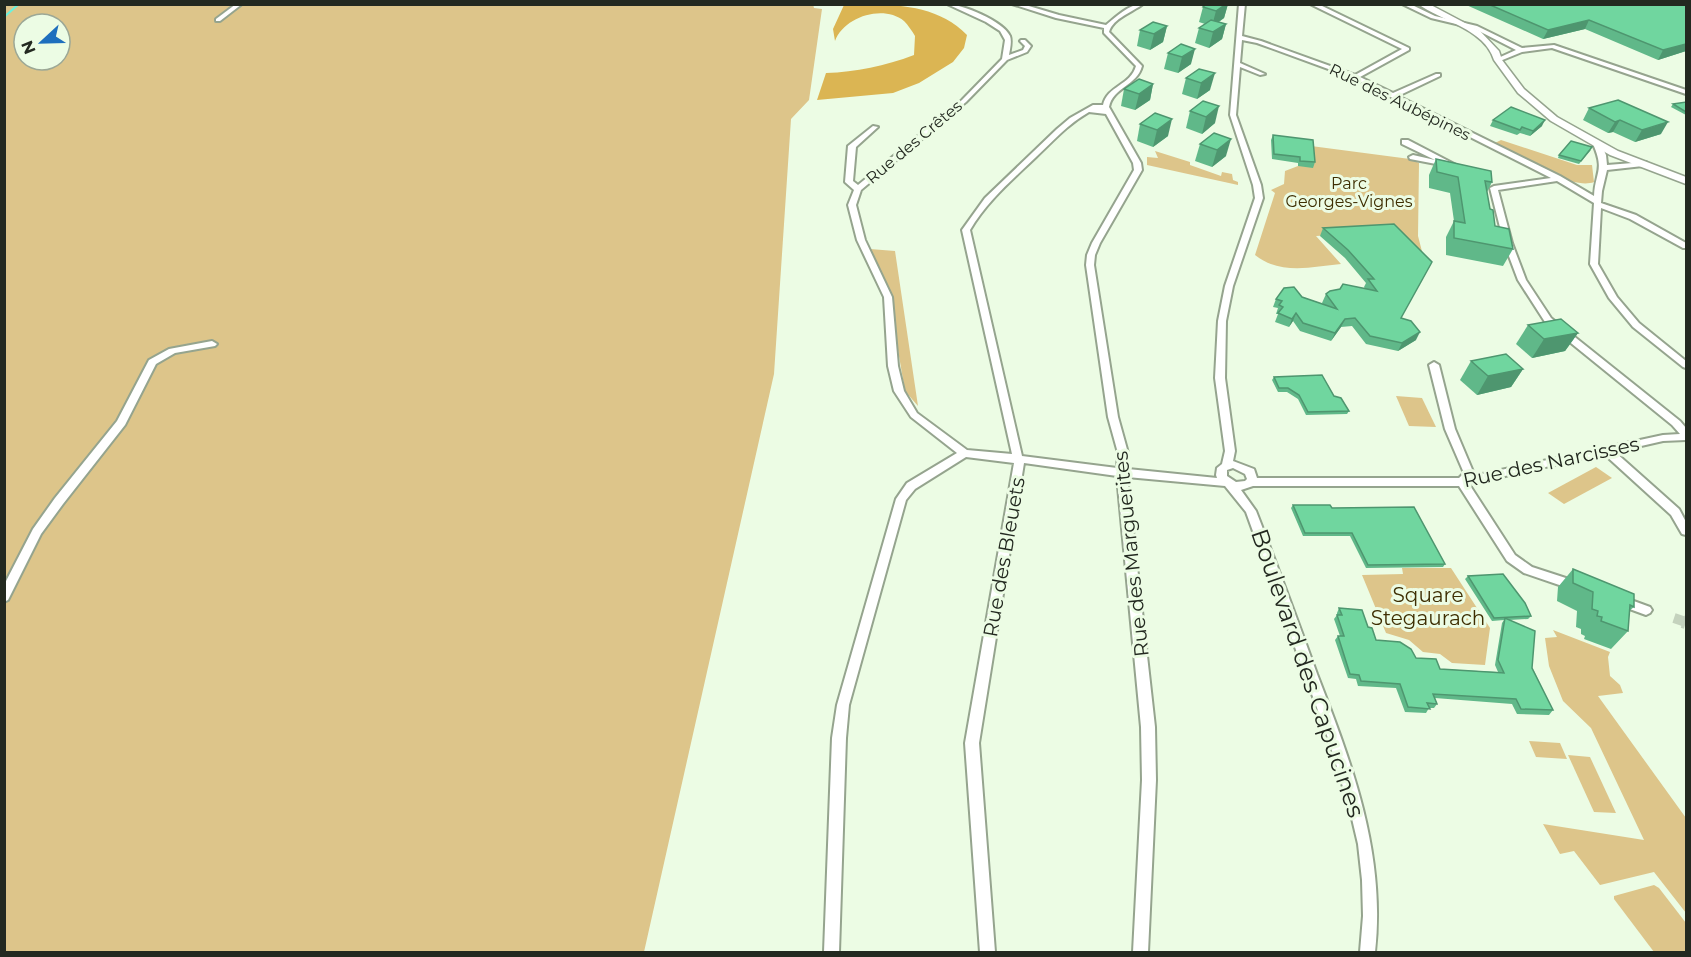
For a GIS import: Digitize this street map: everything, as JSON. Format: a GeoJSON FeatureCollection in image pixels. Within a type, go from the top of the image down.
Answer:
{"type":"FeatureCollection","features":[{"type":"Feature","properties":{"kind":"main road"},"geometry":{"type":"LineString","coordinates":[[1422,4],[1468,30],[1467,32],[1498,60],[1521,91],[1554,119],[1597,144],[1686,181]]}},
{"type":"Feature","properties":{"kind":"street"},"geometry":{"type":"LineString","coordinates":[[218,20],[240,4]]}},
{"type":"Feature","properties":{"kind":"street"},"geometry":{"type":"LineString","coordinates":[[949,4],[985,20],[1004,32],[1007,48],[1005,59]]}},
{"type":"Feature","properties":{"kind":"street"},"geometry":{"type":"LineString","coordinates":[[1014,4],[1046,14],[1107,27]]}},
{"type":"Feature","properties":{"kind":"street"},"geometry":{"type":"LineString","coordinates":[[1107,109],[1106,99],[1111,93],[1134,78],[1139,71],[1139,66],[1106,32],[1107,27],[1120,16],[1141,4]]}},
{"type":"Feature","properties":{"kind":"street"},"geometry":{"type":"LineString","coordinates":[[1226,481],[1221,470],[1227,465],[1230,451],[1220,371],[1222,321],[1229,286],[1259,198],[1257,185],[1233,116],[1242,4]]}},
{"type":"Feature","properties":{"kind":"street"},"geometry":{"type":"LineString","coordinates":[[1312,4],[1407,49],[1355,77]]}},
{"type":"Feature","properties":{"kind":"street"},"geometry":{"type":"LineString","coordinates":[[1404,4],[1433,17],[1487,32],[1521,50]]}},
{"type":"Feature","properties":{"kind":"street","name":"Rue des Aubépines"},"geometry":{"type":"LineString","coordinates":[[1239,37],[1355,77],[1557,178],[1598,203],[1633,217],[1686,246]]}},
{"type":"Feature","properties":{"kind":"street","name":"Rue des Crêtes"},"geometry":{"type":"LineString","coordinates":[[964,453],[914,415],[899,390],[893,366],[888,297],[861,240],[852,205],[858,189],[964,101],[1005,59],[1025,51],[1028,46],[1023,41]]}},
{"type":"Feature","properties":{"kind":"street"},"geometry":{"type":"LineString","coordinates":[[1498,60],[1521,50],[1552,46],[1686,92]]}},
{"type":"Feature","properties":{"kind":"street"},"geometry":{"type":"LineString","coordinates":[[1237,64],[1262,74]]}},
{"type":"Feature","properties":{"kind":"street"},"geometry":{"type":"LineString","coordinates":[[1393,96],[1438,75]]}},
{"type":"Feature","properties":{"kind":"street","name":"Rue des Bleuets"},"geometry":{"type":"LineString","coordinates":[[987,952],[972,743],[1017,489],[1019,457],[966,230],[972,218],[1057,131],[1075,116],[1095,106],[1107,109]]}},
{"type":"Feature","properties":{"kind":"street","name":"Rue des Marguerites"},"geometry":{"type":"LineString","coordinates":[[1107,109],[1137,163],[1138,170],[1096,243],[1090,265],[1113,417],[1123,453],[1148,727],[1149,780],[1140,952]]}},
{"type":"Feature","properties":{"kind":"street"},"geometry":{"type":"LineString","coordinates":[[858,189],[849,182],[852,146],[875,127]]}},
{"type":"Feature","properties":{"kind":"street"},"geometry":{"type":"LineString","coordinates":[[1405,142],[1459,169]]}},
{"type":"Feature","properties":{"kind":"street"},"geometry":{"type":"LineString","coordinates":[[1597,144],[1604,168],[1598,191],[1594,264],[1613,298],[1636,325],[1686,365]]}},
{"type":"Feature","properties":{"kind":"street"},"geometry":{"type":"LineString","coordinates":[[1602,155],[1622,154]]}},
{"type":"Feature","properties":{"kind":"street"},"geometry":{"type":"LineString","coordinates":[[1413,158],[1450,164]]}},
{"type":"Feature","properties":{"kind":"street"},"geometry":{"type":"LineString","coordinates":[[1604,168],[1643,164]]}},
{"type":"Feature","properties":{"kind":"street"},"geometry":{"type":"LineString","coordinates":[[1485,183],[1494,188],[1557,178]]}},
{"type":"Feature","properties":{"kind":"street","name":"Rue des Aubépines"},"geometry":{"type":"LineString","coordinates":[[1557,178],[1598,191]]}},
{"type":"Feature","properties":{"kind":"street"},"geometry":{"type":"LineString","coordinates":[[1494,188],[1499,213],[1522,279],[1548,320],[1676,423],[1686,436]]}},
{"type":"Feature","properties":{"kind":"street"},"geometry":{"type":"LineString","coordinates":[[4,597],[37,532],[121,423],[152,362],[167,353],[212,344]]}},
{"type":"Feature","properties":{"kind":"street"},"geometry":{"type":"LineString","coordinates":[[1434,365],[1450,429],[1468,474],[1462,482],[1511,558],[1528,570],[1581,588]]}},
{"type":"Feature","properties":{"kind":"street","name":"Rue des Narcisses"},"geometry":{"type":"LineString","coordinates":[[1248,476],[1296,483],[1462,482],[1663,438],[1686,436]]}},
{"type":"Feature","properties":{"kind":"street"},"geometry":{"type":"LineString","coordinates":[[1606,450],[1675,512],[1686,531]]}},
{"type":"Feature","properties":{"kind":"street"},"geometry":{"type":"LineString","coordinates":[[1230,451],[1248,476],[1246,502]]}},
{"type":"Feature","properties":{"kind":"street"},"geometry":{"type":"LineString","coordinates":[[831,952],[839,738],[843,705],[901,500],[911,486],[964,453],[1019,457],[1206,482],[1226,481],[1240,486],[1248,476]]}},
{"type":"Feature","properties":{"kind":"street"},"geometry":{"type":"LineString","coordinates":[[1227,465],[1248,476]]}},
{"type":"Feature","properties":{"kind":"street","name":"Boulevard des Capucines"},"geometry":{"type":"LineString","coordinates":[[1226,481],[1246,502],[1344,761],[1359,811],[1368,856],[1371,903],[1368,952]]}},
{"type":"Feature","properties":{"kind":"street"},"geometry":{"type":"LineString","coordinates":[[1613,598],[1646,610]]}},
{"type":"Feature","properties":{"kind":"green space"},"geometry":{"type":"Polygon","coordinates":[[[813,4],[814,8],[822,9],[809,100],[791,119],[774,374],[644,952],[5,952],[5,5],[813,4]]]}},
{"type":"Feature","properties":{"kind":"green space"},"geometry":{"type":"Polygon","coordinates":[[[1501,140],[1577,165],[1592,165],[1594,182],[1584,183],[1558,177],[1493,144],[1501,140]]]}},
{"type":"Feature","properties":{"kind":"green space","name":"Parc Georges-Vignes"},"geometry":{"type":"Polygon","coordinates":[[[1311,146],[1410,159],[1419,163],[1418,236],[1424,259],[1393,232],[1316,236],[1341,264],[1307,268],[1285,267],[1265,261],[1255,255],[1275,193],[1271,190],[1284,184],[1285,171],[1298,166],[1311,146]]]}},
{"type":"Feature","properties":{"kind":"green space"},"geometry":{"type":"Polygon","coordinates":[[[1155,151],[1190,162],[1190,165],[1221,176],[1222,172],[1232,174],[1233,180],[1238,182],[1238,185],[1147,165],[1147,157],[1158,158],[1155,151]]]}},
{"type":"Feature","properties":{"kind":"green space"},"geometry":{"type":"Polygon","coordinates":[[[870,249],[895,251],[918,406],[905,391],[887,286],[870,249]]]}},
{"type":"Feature","properties":{"kind":"green space"},"geometry":{"type":"Polygon","coordinates":[[[1396,396],[1422,398],[1436,427],[1409,426],[1396,396]]]}},
{"type":"Feature","properties":{"kind":"green space"},"geometry":{"type":"Polygon","coordinates":[[[1596,467],[1612,478],[1564,504],[1548,493],[1596,467]]]}},
{"type":"Feature","properties":{"kind":"green space","name":"Square Stegaurach"},"geometry":{"type":"Polygon","coordinates":[[[1402,568],[1451,568],[1490,628],[1485,665],[1452,663],[1440,654],[1423,652],[1409,640],[1386,633],[1362,575],[1403,574],[1402,568]]]}},
{"type":"Feature","properties":{"kind":"green space"},"geometry":{"type":"Polygon","coordinates":[[[1553,630],[1610,652],[1608,657],[1610,676],[1620,685],[1623,693],[1598,696],[1686,818],[1686,913],[1654,872],[1600,885],[1574,851],[1560,854],[1543,824],[1644,840],[1591,728],[1563,701],[1549,666],[1545,638],[1557,637],[1553,630]]]}},
{"type":"Feature","properties":{"kind":"green space"},"geometry":{"type":"Polygon","coordinates":[[[1529,741],[1560,743],[1567,759],[1536,757],[1529,741]]]}},
{"type":"Feature","properties":{"kind":"green space"},"geometry":{"type":"Polygon","coordinates":[[[1568,755],[1590,757],[1616,813],[1594,812],[1568,755]]]}},
{"type":"Feature","properties":{"kind":"green space"},"geometry":{"type":"Polygon","coordinates":[[[1654,885],[1659,888],[1686,923],[1686,952],[1654,952],[1614,899],[1614,896],[1654,885]]]}},
{"type":"Feature","properties":{"kind":"shaded area"},"geometry":{"type":"Polygon","coordinates":[[[844,5],[893,5],[910,7],[940,16],[967,35],[964,48],[953,62],[919,83],[893,93],[817,100],[826,73],[870,68],[914,55],[915,36],[911,30],[904,21],[886,14],[875,14],[855,20],[847,25],[835,41],[833,29],[844,5]]]}},
{"type":"Feature","properties":{"kind":"building"},"geometry":{"type":"Polygon","coordinates":[[[1206,4],[1226,4],[1216,11],[1203,7],[1206,4]]]}},
{"type":"Feature","properties":{"kind":"building"},"geometry":{"type":"Polygon","coordinates":[[[1488,4],[1686,4],[1686,44],[1663,50],[1589,20],[1548,30],[1488,4]]]}},
{"type":"Feature","properties":{"kind":"building"},"geometry":{"type":"Polygon","coordinates":[[[1211,20],[1226,24],[1213,32],[1199,28],[1211,20]]]}},
{"type":"Feature","properties":{"kind":"building"},"geometry":{"type":"Polygon","coordinates":[[[1153,22],[1167,26],[1154,34],[1140,30],[1153,22]]]}},
{"type":"Feature","properties":{"kind":"building"},"geometry":{"type":"Polygon","coordinates":[[[1181,44],[1195,49],[1182,57],[1168,53],[1181,44]]]}},
{"type":"Feature","properties":{"kind":"building"},"geometry":{"type":"Polygon","coordinates":[[[1199,69],[1215,73],[1201,83],[1186,78],[1199,69]]]}},
{"type":"Feature","properties":{"kind":"building"},"geometry":{"type":"Polygon","coordinates":[[[1139,79],[1153,84],[1139,94],[1124,89],[1139,79]]]}},
{"type":"Feature","properties":{"kind":"building"},"geometry":{"type":"Polygon","coordinates":[[[1618,100],[1668,122],[1642,130],[1620,120],[1615,122],[1589,108],[1618,100]]]}},
{"type":"Feature","properties":{"kind":"building"},"geometry":{"type":"Polygon","coordinates":[[[1203,101],[1219,106],[1206,117],[1190,111],[1203,101]]]}},
{"type":"Feature","properties":{"kind":"building"},"geometry":{"type":"Polygon","coordinates":[[[1686,102],[1686,112],[1673,104],[1686,102]]]}},
{"type":"Feature","properties":{"kind":"building"},"geometry":{"type":"Polygon","coordinates":[[[1511,107],[1545,120],[1533,131],[1522,127],[1520,130],[1493,120],[1511,107]]]}},
{"type":"Feature","properties":{"kind":"building"},"geometry":{"type":"Polygon","coordinates":[[[1155,113],[1172,119],[1157,130],[1140,124],[1155,113]]]}},
{"type":"Feature","properties":{"kind":"building"},"geometry":{"type":"Polygon","coordinates":[[[1214,133],[1231,139],[1217,150],[1200,144],[1214,133]]]}},
{"type":"Feature","properties":{"kind":"building"},"geometry":{"type":"Polygon","coordinates":[[[1273,135],[1313,140],[1315,162],[1300,161],[1300,157],[1274,154],[1273,135]]]}},
{"type":"Feature","properties":{"kind":"building"},"geometry":{"type":"Polygon","coordinates":[[[1571,141],[1592,147],[1581,161],[1559,155],[1571,141]]]}},
{"type":"Feature","properties":{"kind":"building"},"geometry":{"type":"Polygon","coordinates":[[[1436,159],[1491,171],[1492,182],[1485,181],[1490,209],[1493,210],[1495,226],[1509,229],[1513,249],[1454,238],[1454,221],[1465,223],[1458,177],[1437,172],[1436,159]]]}},
{"type":"Feature","properties":{"kind":"building"},"geometry":{"type":"Polygon","coordinates":[[[1394,224],[1432,262],[1401,318],[1411,321],[1420,332],[1402,343],[1370,336],[1355,318],[1345,319],[1335,333],[1303,323],[1296,313],[1292,319],[1278,313],[1283,307],[1279,305],[1282,301],[1276,299],[1284,288],[1294,287],[1302,297],[1337,309],[1326,294],[1340,289],[1343,284],[1377,291],[1368,279],[1374,279],[1348,250],[1323,228],[1394,224]]]}},
{"type":"Feature","properties":{"kind":"building"},"geometry":{"type":"Polygon","coordinates":[[[1561,319],[1578,333],[1544,339],[1528,325],[1561,319]]]}},
{"type":"Feature","properties":{"kind":"building"},"geometry":{"type":"Polygon","coordinates":[[[1506,354],[1523,369],[1488,376],[1471,361],[1506,354]]]}},
{"type":"Feature","properties":{"kind":"building"},"geometry":{"type":"Polygon","coordinates":[[[1322,375],[1334,396],[1341,398],[1349,411],[1308,412],[1299,395],[1288,388],[1279,388],[1274,377],[1322,375]]]}},
{"type":"Feature","properties":{"kind":"building"},"geometry":{"type":"Polygon","coordinates":[[[1293,505],[1330,505],[1332,508],[1414,507],[1445,564],[1368,565],[1352,533],[1305,533],[1293,505]]]}},
{"type":"Feature","properties":{"kind":"building"},"geometry":{"type":"Polygon","coordinates":[[[1573,569],[1634,594],[1634,607],[1630,605],[1628,631],[1601,621],[1602,617],[1597,616],[1598,611],[1592,609],[1593,592],[1573,583],[1573,569]]]}},
{"type":"Feature","properties":{"kind":"building"},"geometry":{"type":"Polygon","coordinates":[[[1503,574],[1525,603],[1531,616],[1494,618],[1468,576],[1503,574]]]}},
{"type":"Feature","properties":{"kind":"building"},"geometry":{"type":"Polygon","coordinates":[[[1339,608],[1362,610],[1376,640],[1400,642],[1411,649],[1416,658],[1436,659],[1440,669],[1504,673],[1498,660],[1505,618],[1535,631],[1532,668],[1553,710],[1521,709],[1516,699],[1433,694],[1437,704],[1427,703],[1430,709],[1408,707],[1400,684],[1361,681],[1359,675],[1350,674],[1338,636],[1344,636],[1337,615],[1342,615],[1339,608]]]}},
{"type":"Feature","properties":{"kind":"waterway"},"geometry":{"type":"LineString","coordinates":[[4,17],[19,4]]}},
{"type":"Feature","properties":{"kind":"tunnel"},"geometry":{"type":"LineString","coordinates":[[1674,618],[1686,622]]}}]}
